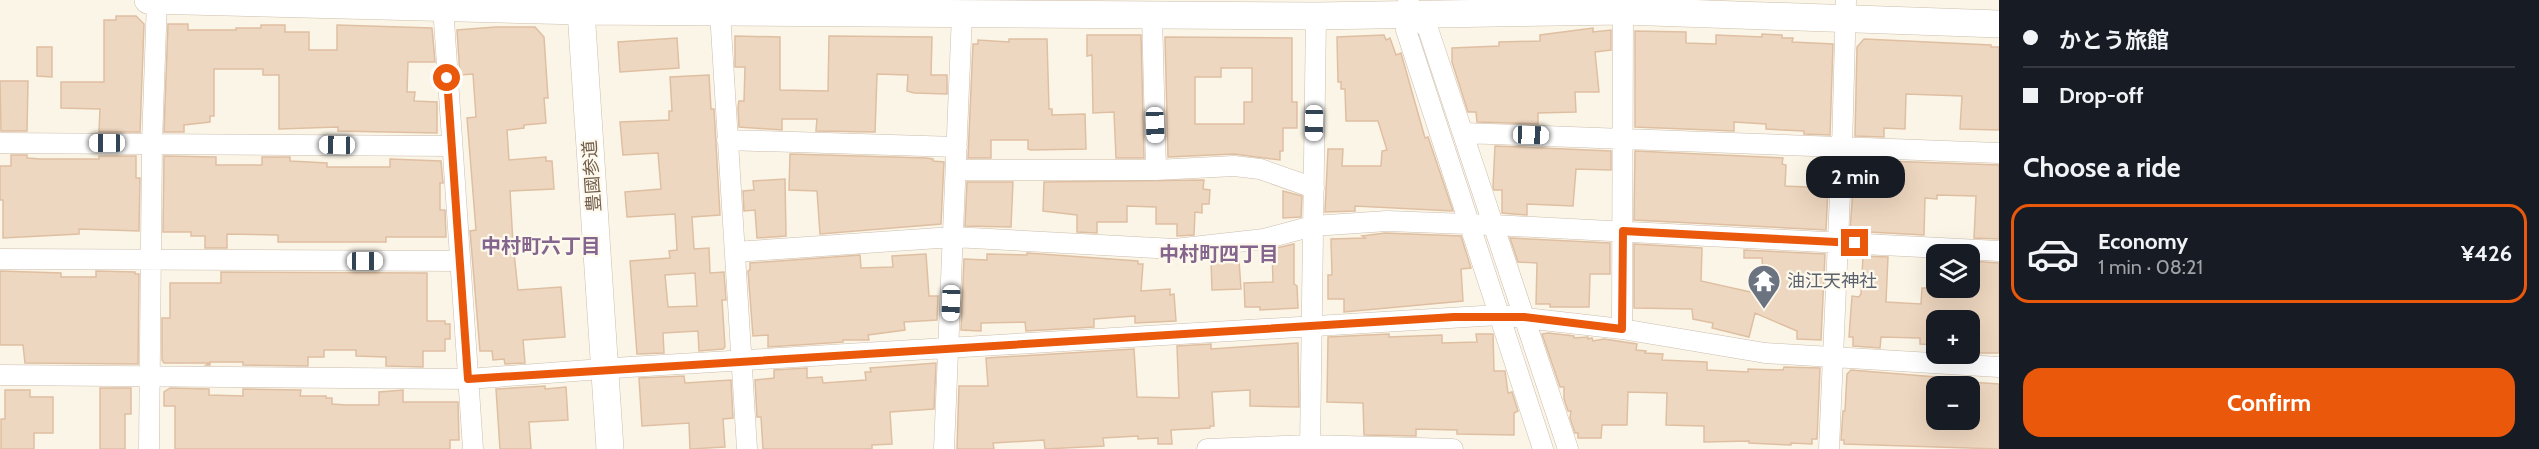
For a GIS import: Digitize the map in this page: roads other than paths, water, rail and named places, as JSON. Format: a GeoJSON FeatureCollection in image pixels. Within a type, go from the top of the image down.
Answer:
{"type":"FeatureCollection","features":[{"type":"Feature","properties":{"kind":"street"},"geometry":{"type":"LineString","coordinates":[[148,0],[581,11],[720,12],[871,7],[962,14],[1154,10],[1316,16],[1411,7],[1713,7],[1845,9],[1999,24]]}},
{"type":"Feature","properties":{"kind":"street"},"geometry":{"type":"LineString","coordinates":[[149,449],[152,143],[157,0]]}},
{"type":"Feature","properties":{"kind":"street"},"geometry":{"type":"LineString","coordinates":[[443,6],[473,449]]}},
{"type":"Feature","properties":{"kind":"street"},"geometry":{"type":"LineString","coordinates":[[1411,7],[1428,29],[1568,449]]}},
{"type":"Feature","properties":{"kind":"street"},"geometry":{"type":"LineString","coordinates":[[1411,7],[1406,30],[1543,449]]}},
{"type":"Feature","properties":{"kind":"street"},"geometry":{"type":"LineString","coordinates":[[1613,7],[1623,139],[1622,329]]}},
{"type":"Feature","properties":{"kind":"street"},"geometry":{"type":"LineString","coordinates":[[1829,449],[1842,148],[1845,9]]}},
{"type":"Feature","properties":{"kind":"street"},"geometry":{"type":"LineString","coordinates":[[1154,10],[1156,170]]}},
{"type":"Feature","properties":{"kind":"street","name":"豊國参道"},"geometry":{"type":"LineString","coordinates":[[581,11],[610,449]]}},
{"type":"Feature","properties":{"kind":"street"},"geometry":{"type":"LineString","coordinates":[[720,12],[747,449]]}},
{"type":"Feature","properties":{"kind":"street"},"geometry":{"type":"LineString","coordinates":[[944,449],[962,14]]}},
{"type":"Feature","properties":{"kind":"street"},"geometry":{"type":"LineString","coordinates":[[1310,447],[1316,16]]}},
{"type":"Feature","properties":{"kind":"street"},"geometry":{"type":"LineString","coordinates":[[1462,133],[1999,153]]}},
{"type":"Feature","properties":{"kind":"street"},"geometry":{"type":"LineString","coordinates":[[727,140],[957,147]]}},
{"type":"Feature","properties":{"kind":"street"},"geometry":{"type":"LineString","coordinates":[[0,143],[452,146]]}},
{"type":"Feature","properties":{"kind":"street"},"geometry":{"type":"LineString","coordinates":[[956,170],[1156,170],[1234,166],[1260,169],[1314,188]]}},
{"type":"Feature","properties":{"kind":"street"},"geometry":{"type":"LineString","coordinates":[[735,252],[953,237],[1175,249],[1264,239],[1313,226],[1387,221],[1999,251]]}},
{"type":"Feature","properties":{"kind":"street"},"geometry":{"type":"LineString","coordinates":[[0,259],[460,261]]}},
{"type":"Feature","properties":{"kind":"street"},"geometry":{"type":"LineString","coordinates":[[0,375],[468,379],[605,368],[1499,315],[1622,329],[1765,353],[1999,368]]}},
{"type":"Feature","properties":{"kind":"street"},"geometry":{"type":"LineString","coordinates":[[1207,449],[1310,447],[1453,449]]}},
{"type":"Feature","properties":{"kind":"place","name":"油江天神社"},"geometry":{"type":"Point","coordinates":[1764,310]}},
{"type":"Feature","properties":{"kind":"district","name":"中村町六丁目"},"geometry":{"type":"Point","coordinates":[541,246]}},
{"type":"Feature","properties":{"kind":"district","name":"中村町四丁目"},"geometry":{"type":"Point","coordinates":[1219,254]}}]}
